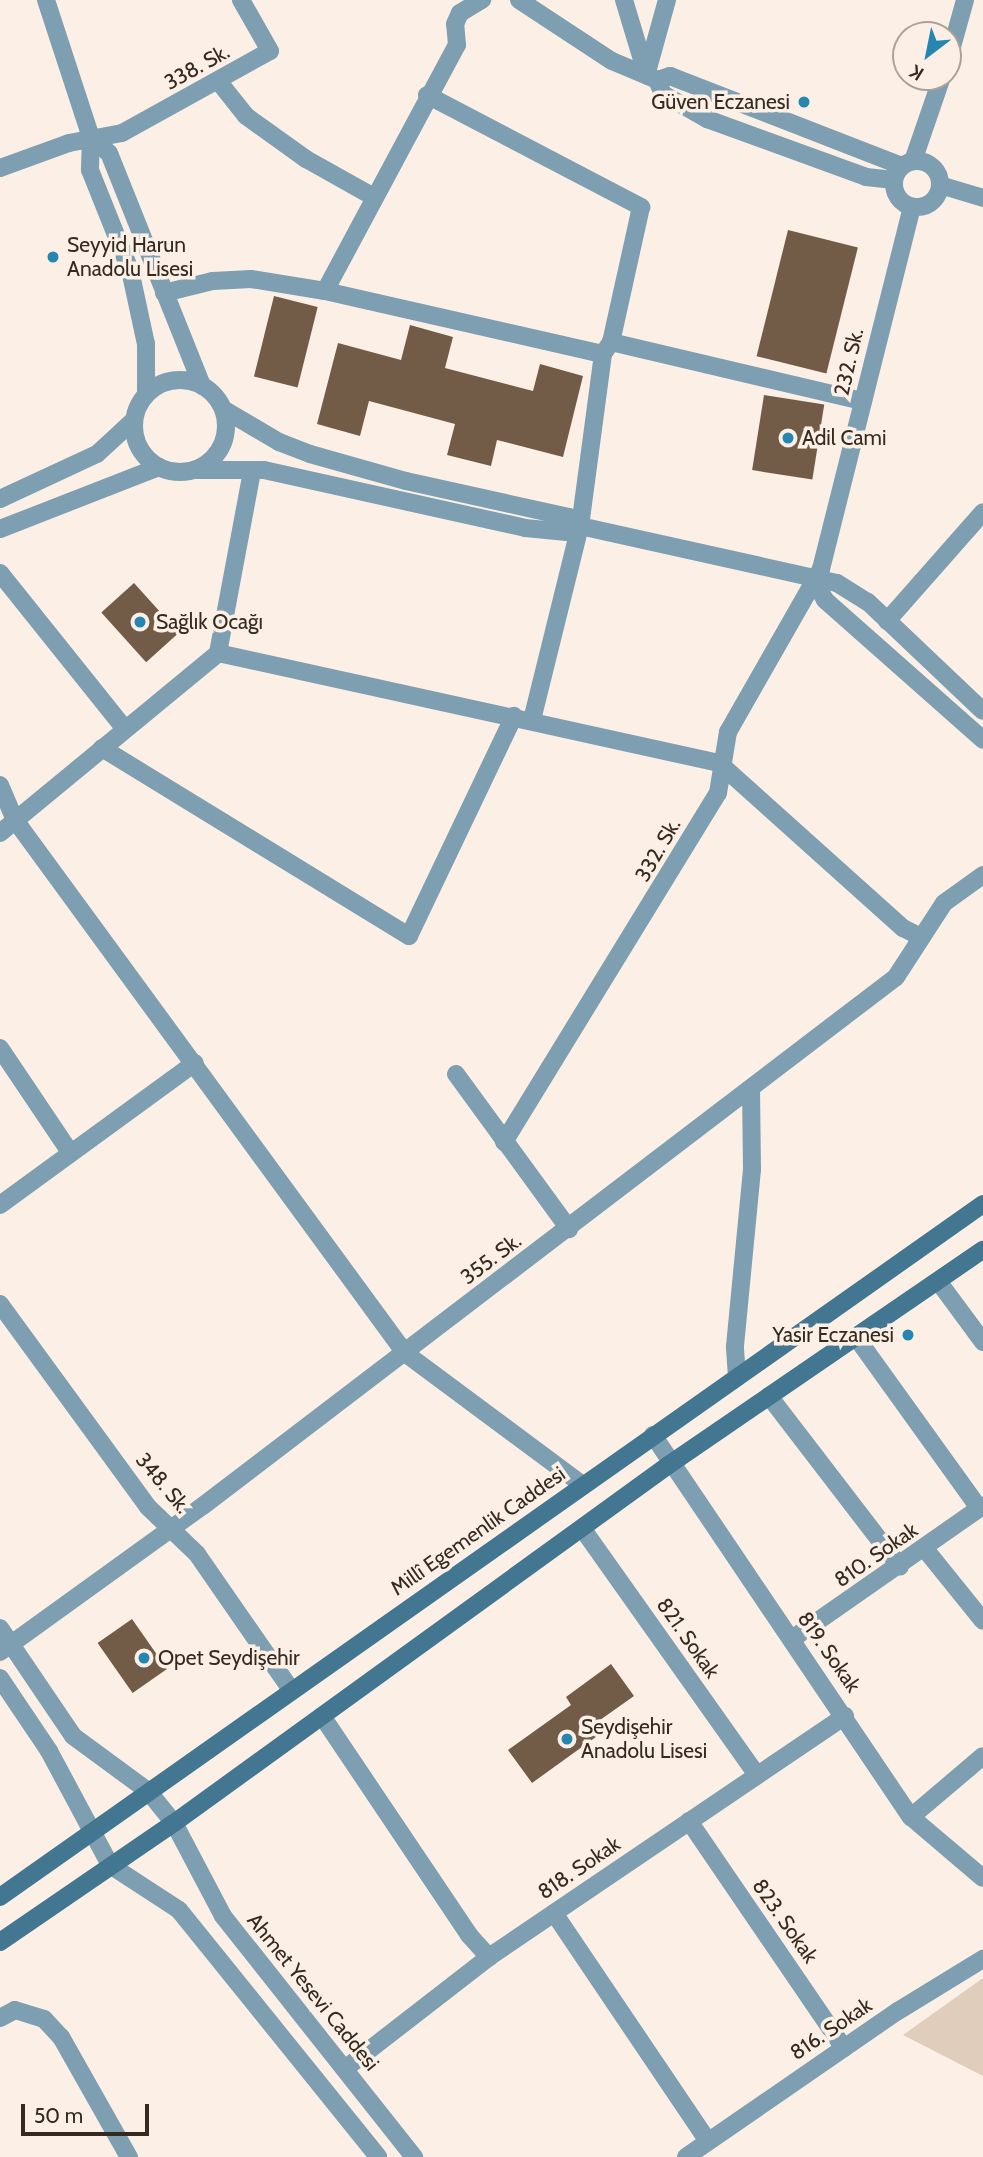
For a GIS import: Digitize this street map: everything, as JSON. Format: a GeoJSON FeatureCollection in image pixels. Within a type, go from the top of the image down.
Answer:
{"type":"FeatureCollection","features":[{"type":"Feature","properties":{"kind":"main road","name":"Millî Egemenlik Caddesi"},"geometry":{"type":"LineString","coordinates":[[0,1897],[983,1204]]}},
{"type":"Feature","properties":{"kind":"main road"},"geometry":{"type":"LineString","coordinates":[[0,1942],[174,1823],[670,1464],[983,1250]]}},
{"type":"Feature","properties":{"kind":"street"},"geometry":{"type":"LineString","coordinates":[[0,499],[97,454],[134,421],[146,395],[146,344],[130,270],[90,170],[91,138],[46,0]]}},
{"type":"Feature","properties":{"kind":"street","name":"338. Sk."},"geometry":{"type":"LineString","coordinates":[[0,169],[91,138],[122,133],[219,82],[270,51],[241,0]]}},
{"type":"Feature","properties":{"kind":"street"},"geometry":{"type":"LineString","coordinates":[[325,291],[427,95],[457,45],[455,24],[460,13],[482,0]]}},
{"type":"Feature","properties":{"kind":"street"},"geometry":{"type":"LineString","coordinates":[[519,0],[612,61],[652,78],[670,76],[903,169]]}},
{"type":"Feature","properties":{"kind":"street"},"geometry":{"type":"LineString","coordinates":[[624,0],[652,78],[663,94],[707,119],[866,177],[903,169],[932,167],[940,185],[983,198]]}},
{"type":"Feature","properties":{"kind":"street"},"geometry":{"type":"LineString","coordinates":[[652,78],[667,0]]}},
{"type":"Feature","properties":{"kind":"street"},"geometry":{"type":"LineString","coordinates":[[959,21],[965,0]]}},
{"type":"Feature","properties":{"kind":"street"},"geometry":{"type":"LineString","coordinates":[[219,82],[246,116],[306,159],[374,197]]}},
{"type":"Feature","properties":{"kind":"street"},"geometry":{"type":"LineString","coordinates":[[936,91],[903,169],[896,194],[912,207],[931,203],[940,185]]}},
{"type":"Feature","properties":{"kind":"street"},"geometry":{"type":"LineString","coordinates":[[102,748],[409,936],[523,718],[580,526],[607,348],[641,207],[427,95]]}},
{"type":"Feature","properties":{"kind":"street"},"geometry":{"type":"LineString","coordinates":[[91,138],[108,153],[202,386],[223,410],[279,442],[310,454],[406,481],[569,517],[580,526],[818,574],[837,583],[887,621],[983,711]]}},
{"type":"Feature","properties":{"kind":"street","name":"232. Sk."},"geometry":{"type":"LineString","coordinates":[[818,574],[912,207]]}},
{"type":"Feature","properties":{"kind":"street"},"geometry":{"type":"LineString","coordinates":[[164,293],[213,281],[251,279],[325,291],[863,401]]}},
{"type":"Feature","properties":{"kind":"street"},"geometry":{"type":"LineString","coordinates":[[146,395],[170,381],[202,386]]}},
{"type":"Feature","properties":{"kind":"street"},"geometry":{"type":"LineString","coordinates":[[195,470],[211,461],[222,446],[226,428],[223,410]]}},
{"type":"Feature","properties":{"kind":"street"},"geometry":{"type":"LineString","coordinates":[[134,421],[139,448],[159,467],[177,473],[195,470],[253,471],[393,496],[525,528],[567,532],[580,526]]}},
{"type":"Feature","properties":{"kind":"street"},"geometry":{"type":"LineString","coordinates":[[0,529],[159,467]]}},
{"type":"Feature","properties":{"kind":"street"},"geometry":{"type":"LineString","coordinates":[[0,833],[218,653],[253,471]]}},
{"type":"Feature","properties":{"kind":"street"},"geometry":{"type":"LineString","coordinates":[[887,621],[983,512]]}},
{"type":"Feature","properties":{"kind":"street"},"geometry":{"type":"LineString","coordinates":[[0,573],[125,730]]}},
{"type":"Feature","properties":{"kind":"street"},"geometry":{"type":"LineString","coordinates":[[818,574],[825,600],[983,740]]}},
{"type":"Feature","properties":{"kind":"street","name":"332. Sk."},"geometry":{"type":"LineString","coordinates":[[504,1142],[718,793],[719,763],[728,732],[818,574]]}},
{"type":"Feature","properties":{"kind":"street"},"geometry":{"type":"LineString","coordinates":[[218,653],[719,763],[903,928],[921,937]]}},
{"type":"Feature","properties":{"kind":"street"},"geometry":{"type":"LineString","coordinates":[[0,785],[15,820],[405,1353],[583,1485]]}},
{"type":"Feature","properties":{"kind":"street","name":"355. Sk."},"geometry":{"type":"LineString","coordinates":[[6,1649],[405,1353],[896,977],[944,903],[983,876]]}},
{"type":"Feature","properties":{"kind":"street"},"geometry":{"type":"LineString","coordinates":[[1,1052],[70,1152]]}},
{"type":"Feature","properties":{"kind":"street"},"geometry":{"type":"LineString","coordinates":[[0,1205],[195,1063]]}},
{"type":"Feature","properties":{"kind":"street"},"geometry":{"type":"LineString","coordinates":[[456,1073],[569,1229]]}},
{"type":"Feature","properties":{"kind":"street"},"geometry":{"type":"LineString","coordinates":[[737,1377],[735,1346],[752,1168],[751,1090]]}},
{"type":"Feature","properties":{"kind":"street"},"geometry":{"type":"LineString","coordinates":[[938,1281],[983,1342]]}},
{"type":"Feature","properties":{"kind":"street","name":"348. Sk."},"geometry":{"type":"LineString","coordinates":[[0,1304],[148,1507],[197,1554],[291,1690]]}},
{"type":"Feature","properties":{"kind":"street"},"geometry":{"type":"LineString","coordinates":[[856,1337],[981,1507]]}},
{"type":"Feature","properties":{"kind":"street"},"geometry":{"type":"LineString","coordinates":[[769,1396],[900,1567]]}},
{"type":"Feature","properties":{"kind":"street","name":"819. Sokak"},"geometry":{"type":"LineString","coordinates":[[653,1436],[911,1817],[983,1878]]}},
{"type":"Feature","properties":{"kind":"street","name":"810. Sokak"},"geometry":{"type":"LineString","coordinates":[[792,1639],[900,1567],[981,1507]]}},
{"type":"Feature","properties":{"kind":"street","name":"821. Sokak"},"geometry":{"type":"LineString","coordinates":[[582,1528],[756,1774]]}},
{"type":"Feature","properties":{"kind":"street"},"geometry":{"type":"LineString","coordinates":[[925,1549],[983,1621]]}},
{"type":"Feature","properties":{"kind":"street","name":"Ahmet Yesevi Caddesi"},"geometry":{"type":"LineString","coordinates":[[0,1628],[6,1649],[73,1736],[148,1791],[174,1823],[223,1916],[287,2003],[346,2068],[414,2157]]}},
{"type":"Feature","properties":{"kind":"street"},"geometry":{"type":"LineString","coordinates":[[0,1678],[49,1751],[110,1866],[179,1910],[379,2157]]}},
{"type":"Feature","properties":{"kind":"street"},"geometry":{"type":"LineString","coordinates":[[322,1716],[469,1935],[489,1957]]}},
{"type":"Feature","properties":{"kind":"street","name":"818. Sokak"},"geometry":{"type":"LineString","coordinates":[[346,2068],[489,1957],[845,1716]]}},
{"type":"Feature","properties":{"kind":"street"},"geometry":{"type":"LineString","coordinates":[[911,1817],[983,1756]]}},
{"type":"Feature","properties":{"kind":"street","name":"823. Sokak"},"geometry":{"type":"LineString","coordinates":[[688,1821],[844,2048]]}},
{"type":"Feature","properties":{"kind":"street"},"geometry":{"type":"LineString","coordinates":[[554,1913],[708,2141]]}},
{"type":"Feature","properties":{"kind":"street","name":"816. Sokak"},"geometry":{"type":"LineString","coordinates":[[686,2157],[844,2048],[983,1959]]}},
{"type":"Feature","properties":{"kind":"street"},"geometry":{"type":"LineString","coordinates":[[0,2018],[15,2010],[44,2019],[61,2037],[129,2157]]}},
{"type":"Feature","properties":{"kind":"shaded area"},"geometry":{"type":"Polygon","coordinates":[[[983,1978],[983,2076],[903,2035],[983,1978]]]}},
{"type":"Feature","properties":{"kind":"building"},"geometry":{"type":"Polygon","coordinates":[[[788,230],[858,247],[826,374],[757,356],[788,230]]]}},
{"type":"Feature","properties":{"kind":"building"},"geometry":{"type":"Polygon","coordinates":[[[274,296],[318,307],[298,387],[254,377],[274,296]]]}},
{"type":"Feature","properties":{"kind":"building"},"geometry":{"type":"Polygon","coordinates":[[[410,325],[453,337],[445,368],[533,391],[540,364],[583,376],[563,457],[497,440],[491,466],[447,455],[455,424],[369,401],[360,436],[317,424],[338,343],[401,360],[410,325]]]}},
{"type":"Feature","properties":{"kind":"building","name":"Adil Cami"},"geometry":{"type":"Polygon","coordinates":[[[764,395],[824,405],[812,480],[752,470],[764,395]]]}},
{"type":"Feature","properties":{"kind":"building","name":"Sağlık Ocağı"},"geometry":{"type":"Polygon","coordinates":[[[134,583],[179,633],[146,662],[101,612],[134,583]]]}},
{"type":"Feature","properties":{"kind":"building"},"geometry":{"type":"Polygon","coordinates":[[[132,1619],[167,1669],[133,1693],[98,1643],[132,1619]]]}},
{"type":"Feature","properties":{"kind":"building"},"geometry":{"type":"Polygon","coordinates":[[[611,1664],[634,1696],[593,1725],[600,1734],[532,1783],[508,1750],[571,1705],[566,1697],[611,1664]]]}},
{"type":"Feature","properties":{"kind":"place","name":"Güven Eczanesi"},"geometry":{"type":"Point","coordinates":[804,102]}},
{"type":"Feature","properties":{"kind":"place","name":"Seyyid Harun Anadolu Lisesi"},"geometry":{"type":"Point","coordinates":[53,257]}},
{"type":"Feature","properties":{"kind":"place","name":"Adil Cami"},"geometry":{"type":"Point","coordinates":[788,438]}},
{"type":"Feature","properties":{"kind":"place","name":"Sağlık Ocağı"},"geometry":{"type":"Point","coordinates":[140,622]}},
{"type":"Feature","properties":{"kind":"place","name":"Yasir Eczanesi"},"geometry":{"type":"Point","coordinates":[908,1335]}},
{"type":"Feature","properties":{"kind":"place","name":"Opet Seydişehir"},"geometry":{"type":"Point","coordinates":[144,1658]}},
{"type":"Feature","properties":{"kind":"place","name":"Seydişehir Anadolu Lisesi"},"geometry":{"type":"Point","coordinates":[567,1739]}}]}
